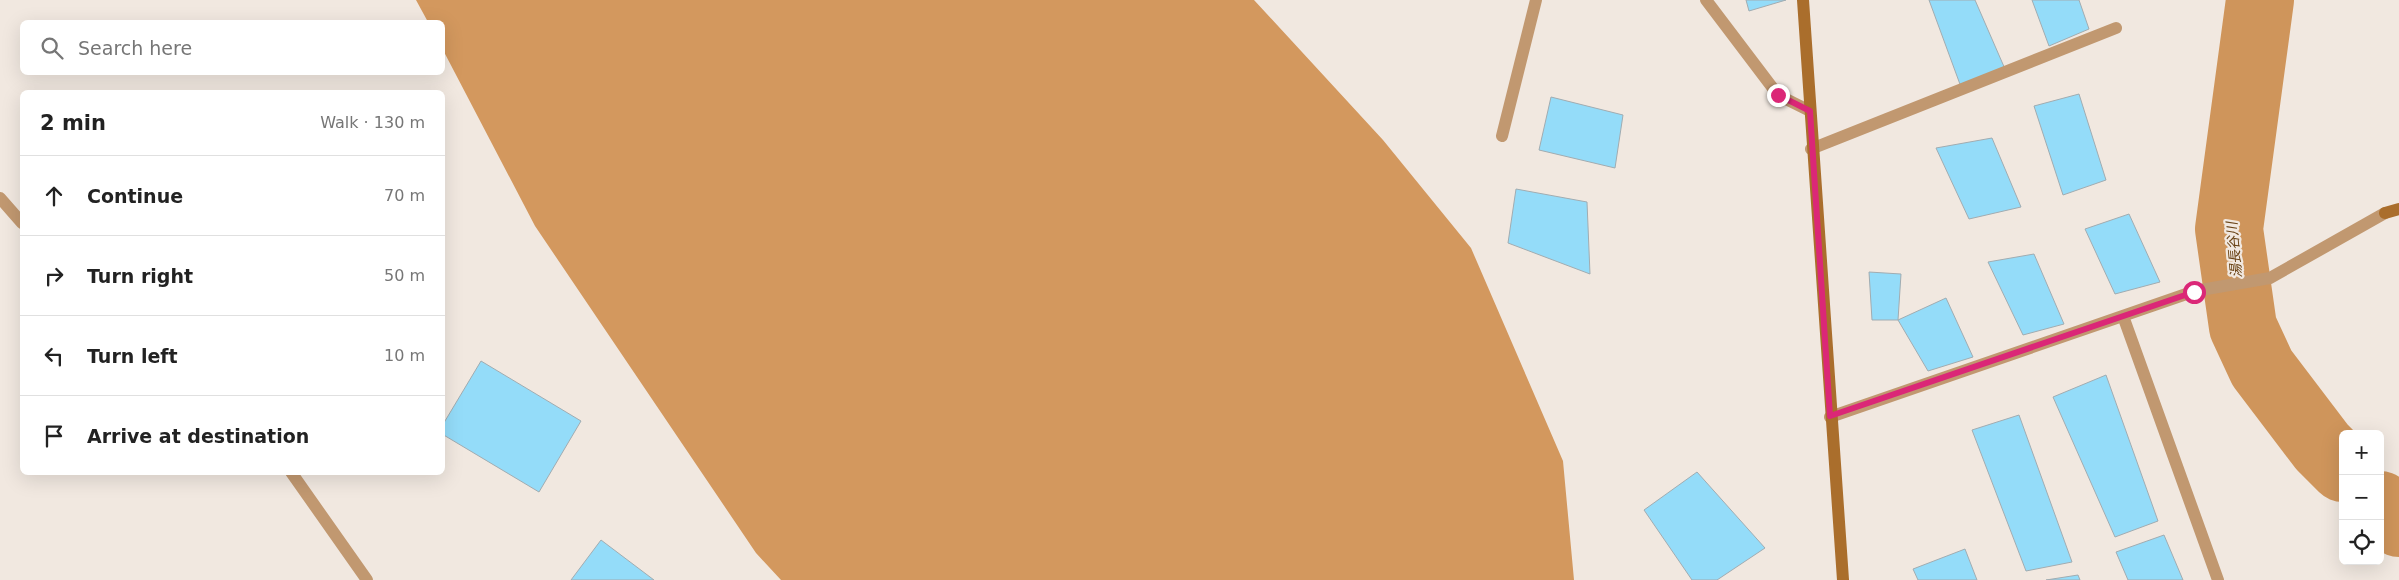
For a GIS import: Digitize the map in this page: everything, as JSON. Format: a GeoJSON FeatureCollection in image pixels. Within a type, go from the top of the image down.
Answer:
{"type":"FeatureCollection","features":[{"type":"Feature","properties":{"kind":"street"},"geometry":{"type":"LineString","coordinates":[[1502,136],[1536,0]]}},
{"type":"Feature","properties":{"kind":"street"},"geometry":{"type":"LineString","coordinates":[[1706,0],[1778,95],[1810,111]]}},
{"type":"Feature","properties":{"kind":"street"},"geometry":{"type":"LineString","coordinates":[[1803,0],[1842,579]]}},
{"type":"Feature","properties":{"kind":"street"},"geometry":{"type":"LineString","coordinates":[[1812,149],[2116,28]]}},
{"type":"Feature","properties":{"kind":"street"},"geometry":{"type":"LineString","coordinates":[[0,198],[20,221]]}},
{"type":"Feature","properties":{"kind":"street"},"geometry":{"type":"LineString","coordinates":[[1830,416],[2194,292],[2270,278],[2385,213],[2399,209]]}},
{"type":"Feature","properties":{"kind":"street"},"geometry":{"type":"LineString","coordinates":[[2123,316],[2218,580]]}},
{"type":"Feature","properties":{"kind":"street"},"geometry":{"type":"LineString","coordinates":[[293,475],[368,580]]}},
{"type":"Feature","properties":{"kind":"shaded area"},"geometry":{"type":"Polygon","coordinates":[[[416,0],[1254,0],[1383,140],[1471,248],[1563,461],[1574,580],[781,580],[756,553],[535,226],[445,54],[445,20],[427,20],[416,0]]]}},
{"type":"Feature","properties":{"kind":"building"},"geometry":{"type":"Polygon","coordinates":[[[1746,0],[1786,0],[1749,11],[1746,0]]]}},
{"type":"Feature","properties":{"kind":"building"},"geometry":{"type":"Polygon","coordinates":[[[1929,0],[1975,0],[2005,69],[1961,87],[1929,0]]]}},
{"type":"Feature","properties":{"kind":"building"},"geometry":{"type":"Polygon","coordinates":[[[2032,0],[2079,0],[2089,29],[2049,46],[2032,0]]]}},
{"type":"Feature","properties":{"kind":"building"},"geometry":{"type":"Polygon","coordinates":[[[2079,94],[2106,180],[2063,195],[2034,106],[2079,94]]]}},
{"type":"Feature","properties":{"kind":"building"},"geometry":{"type":"Polygon","coordinates":[[[1551,97],[1623,115],[1615,168],[1539,150],[1551,97]]]}},
{"type":"Feature","properties":{"kind":"building"},"geometry":{"type":"Polygon","coordinates":[[[1992,138],[2021,207],[1969,219],[1936,148],[1992,138]]]}},
{"type":"Feature","properties":{"kind":"building"},"geometry":{"type":"Polygon","coordinates":[[[1516,189],[1587,202],[1590,274],[1508,243],[1516,189]]]}},
{"type":"Feature","properties":{"kind":"building"},"geometry":{"type":"Polygon","coordinates":[[[2129,214],[2160,282],[2115,294],[2085,229],[2129,214]]]}},
{"type":"Feature","properties":{"kind":"building"},"geometry":{"type":"Polygon","coordinates":[[[2034,254],[2064,324],[2023,335],[1988,262],[2034,254]]]}},
{"type":"Feature","properties":{"kind":"building"},"geometry":{"type":"Polygon","coordinates":[[[1869,272],[1901,274],[1898,320],[1872,320],[1869,272]]]}},
{"type":"Feature","properties":{"kind":"building"},"geometry":{"type":"Polygon","coordinates":[[[1946,298],[1973,357],[1928,371],[1898,320],[1946,298]]]}},
{"type":"Feature","properties":{"kind":"building"},"geometry":{"type":"Polygon","coordinates":[[[481,361],[581,421],[539,492],[445,436],[445,421],[481,361]]]}},
{"type":"Feature","properties":{"kind":"building"},"geometry":{"type":"Polygon","coordinates":[[[2106,375],[2158,521],[2115,537],[2053,397],[2106,375]]]}},
{"type":"Feature","properties":{"kind":"building"},"geometry":{"type":"Polygon","coordinates":[[[2019,415],[2072,562],[2026,571],[1972,430],[2019,415]]]}},
{"type":"Feature","properties":{"kind":"building"},"geometry":{"type":"Polygon","coordinates":[[[1697,472],[1765,548],[1717,580],[1692,580],[1644,510],[1697,472]]]}},
{"type":"Feature","properties":{"kind":"building"},"geometry":{"type":"Polygon","coordinates":[[[2164,535],[2183,580],[2128,580],[2116,552],[2164,535]]]}},
{"type":"Feature","properties":{"kind":"building"},"geometry":{"type":"Polygon","coordinates":[[[601,540],[654,580],[571,580],[601,540]]]}},
{"type":"Feature","properties":{"kind":"building"},"geometry":{"type":"Polygon","coordinates":[[[1965,549],[1977,580],[1918,580],[1913,569],[1965,549]]]}},
{"type":"Feature","properties":{"kind":"building"},"geometry":{"type":"Polygon","coordinates":[[[2078,575],[2080,580],[2046,580],[2078,575]]]}},
{"type":"Feature","properties":{"kind":"waterway","name":"湯長谷川"},"geometry":{"type":"LineString","coordinates":[[2260,0],[2229,229],[2243,327],[2262,368],[2322,447],[2339,464]]}},
{"type":"Feature","properties":{"kind":"waterway","name":"湯長谷川"},"geometry":{"type":"LineString","coordinates":[[2384,509],[2399,523]]}},
{"type":"Feature","properties":{"kind":"route"},"geometry":{"type":"LineString","coordinates":[[1778,95],[1810,111],[1830,416],[2194,292]]}}]}
